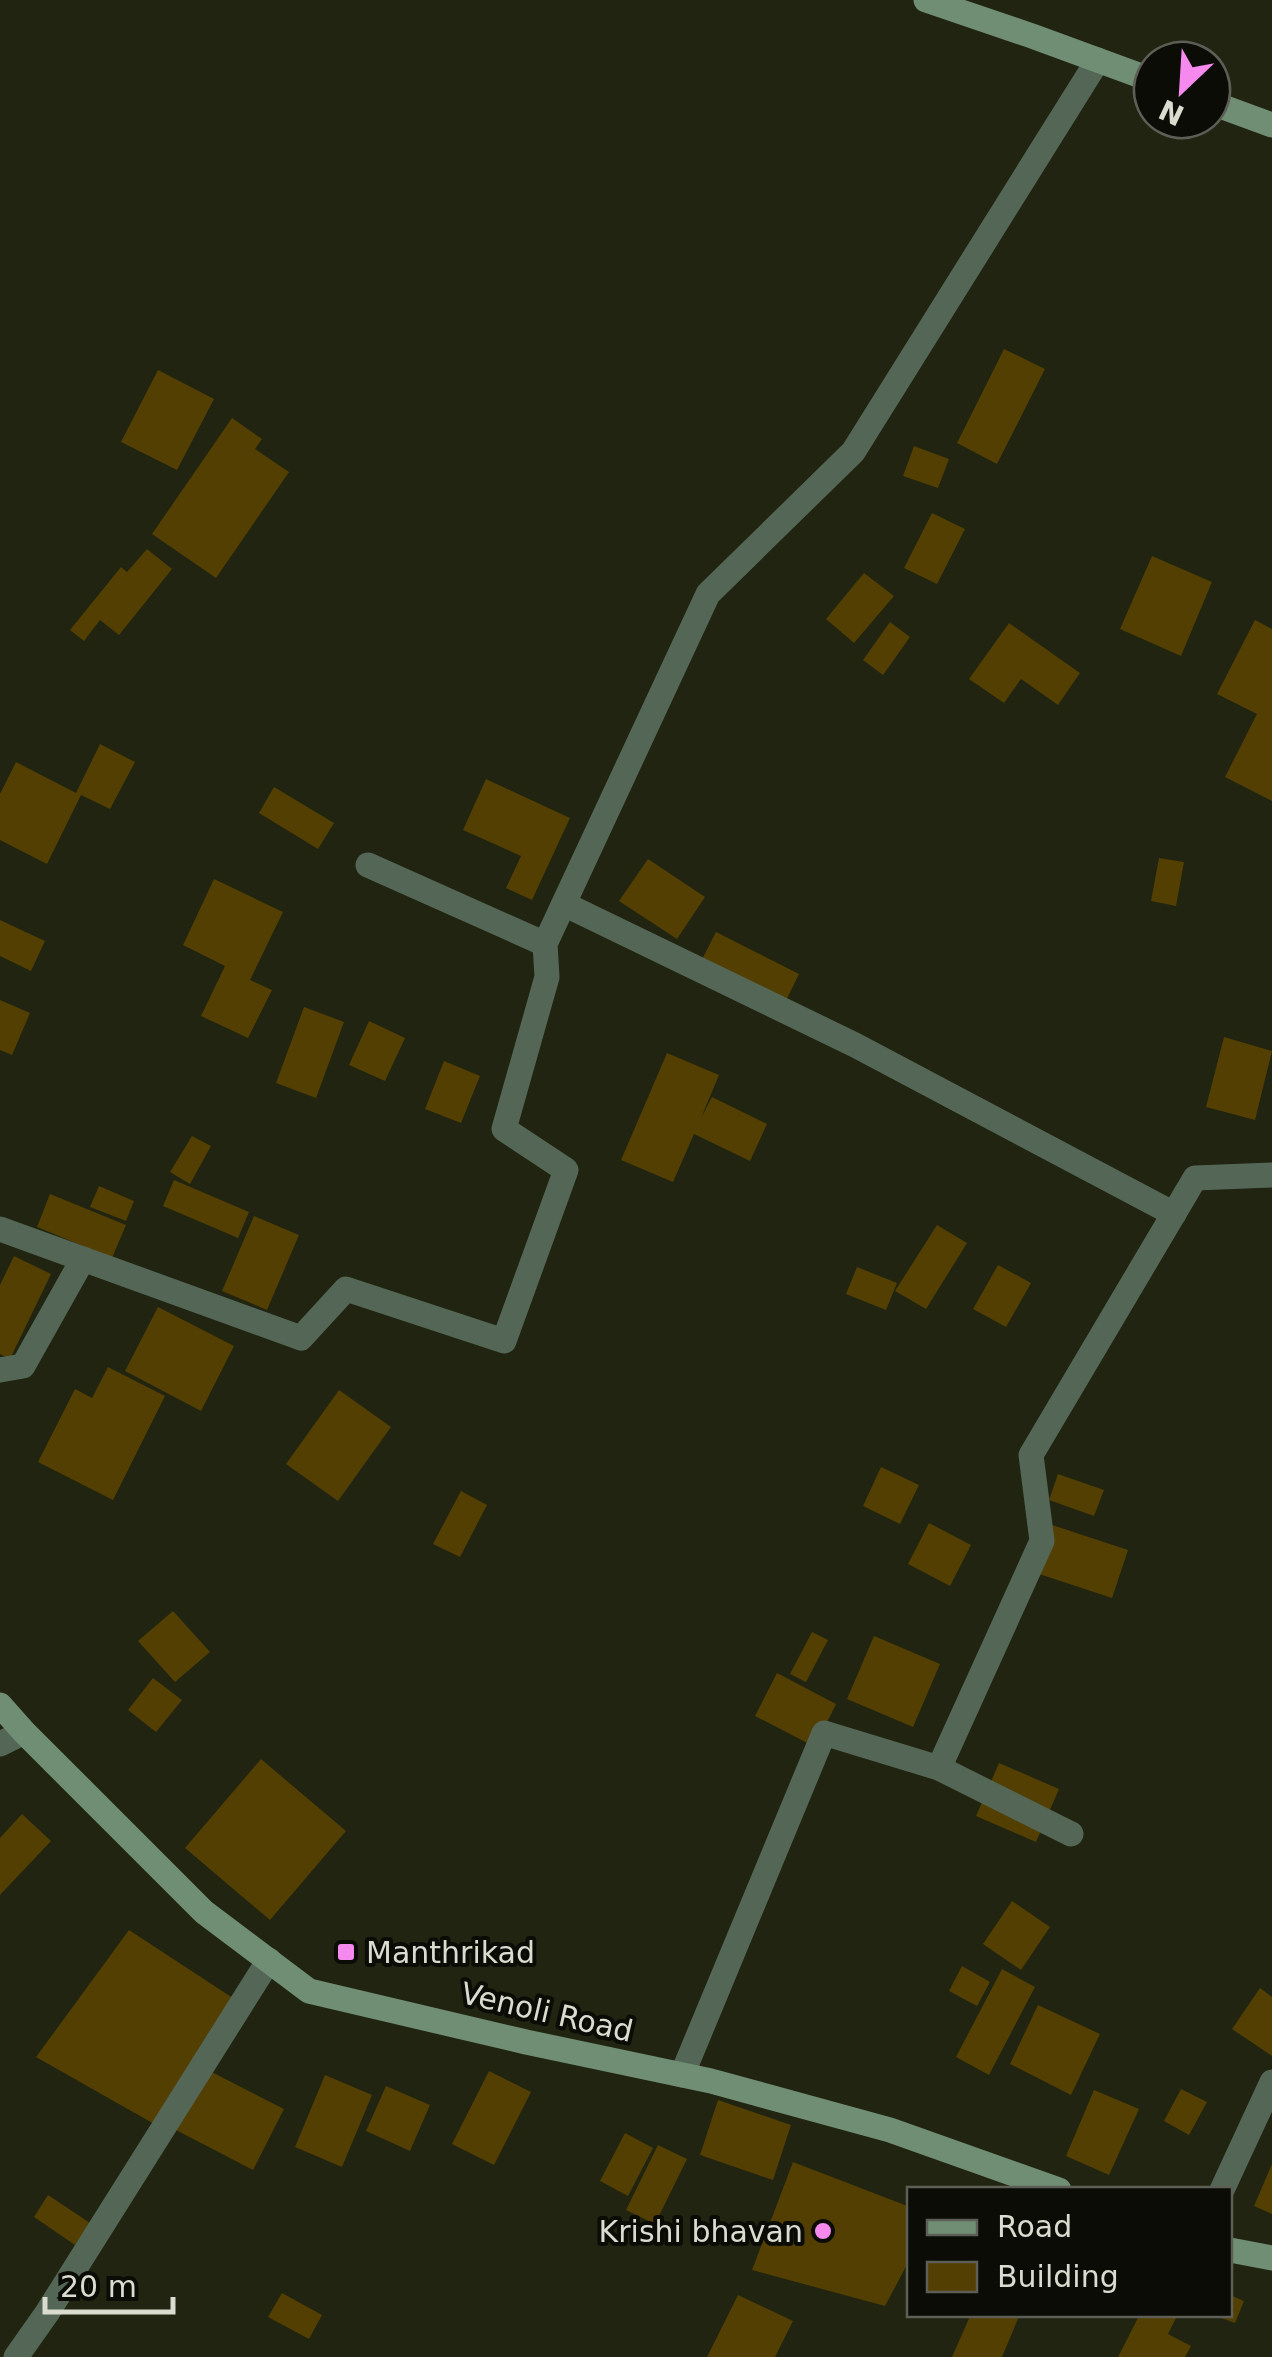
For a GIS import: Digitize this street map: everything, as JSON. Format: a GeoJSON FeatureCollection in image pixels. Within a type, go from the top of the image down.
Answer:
{"type":"FeatureCollection","features":[{"type":"Feature","properties":{"kind":"street"},"geometry":{"type":"LineString","coordinates":[[926,0],[1132,73]]}},
{"type":"Feature","properties":{"kind":"street"},"geometry":{"type":"LineString","coordinates":[[0,1230],[302,1338],[346,1288],[504,1342],[566,1170],[504,1129],[546,977],[545,944],[708,594],[853,452],[1098,60]]}},
{"type":"Feature","properties":{"kind":"street"},"geometry":{"type":"LineString","coordinates":[[1232,110],[1272,125]]}},
{"type":"Feature","properties":{"kind":"street"},"geometry":{"type":"LineString","coordinates":[[368,865],[545,944]]}},
{"type":"Feature","properties":{"kind":"street"},"geometry":{"type":"LineString","coordinates":[[564,904],[855,1044],[1174,1214]]}},
{"type":"Feature","properties":{"kind":"street"},"geometry":{"type":"LineString","coordinates":[[939,1768],[1042,1541],[1031,1455],[1196,1178],[1272,1174]]}},
{"type":"Feature","properties":{"kind":"street"},"geometry":{"type":"LineString","coordinates":[[0,1370],[22,1366],[83,1259]]}},
{"type":"Feature","properties":{"kind":"street","name":"Venoli Road"},"geometry":{"type":"LineString","coordinates":[[0,1705],[204,1912],[309,1990],[526,2042],[711,2080],[890,2130],[1050,2187]]}},
{"type":"Feature","properties":{"kind":"street"},"geometry":{"type":"LineString","coordinates":[[0,1744],[24,1732]]}},
{"type":"Feature","properties":{"kind":"street"},"geometry":{"type":"LineString","coordinates":[[682,2075],[824,1733],[939,1768],[1071,1834]]}},
{"type":"Feature","properties":{"kind":"street"},"geometry":{"type":"LineString","coordinates":[[16,2357],[270,1960]]}},
{"type":"Feature","properties":{"kind":"street"},"geometry":{"type":"LineString","coordinates":[[1223,2187],[1272,2082]]}},
{"type":"Feature","properties":{"kind":"street"},"geometry":{"type":"LineString","coordinates":[[1232,2250],[1272,2258]]}},
{"type":"Feature","properties":{"kind":"building"},"geometry":{"type":"Polygon","coordinates":[[[1004,349],[1045,369],[997,464],[957,443],[1004,349]]]}},
{"type":"Feature","properties":{"kind":"building"},"geometry":{"type":"Polygon","coordinates":[[[158,370],[214,399],[177,470],[121,442],[158,370]]]}},
{"type":"Feature","properties":{"kind":"building"},"geometry":{"type":"Polygon","coordinates":[[[232,418],[262,439],[255,449],[289,472],[216,578],[152,534],[232,418]]]}},
{"type":"Feature","properties":{"kind":"building"},"geometry":{"type":"Polygon","coordinates":[[[914,446],[949,459],[938,488],[903,476],[914,446]]]}},
{"type":"Feature","properties":{"kind":"building"},"geometry":{"type":"Polygon","coordinates":[[[932,513],[965,529],[937,584],[904,568],[932,513]]]}},
{"type":"Feature","properties":{"kind":"building"},"geometry":{"type":"Polygon","coordinates":[[[147,549],[172,569],[119,635],[100,620],[84,641],[70,630],[121,567],[127,572],[147,549]]]}},
{"type":"Feature","properties":{"kind":"building"},"geometry":{"type":"Polygon","coordinates":[[[1152,556],[1212,582],[1181,656],[1120,629],[1152,556]]]}},
{"type":"Feature","properties":{"kind":"building"},"geometry":{"type":"Polygon","coordinates":[[[864,573],[894,596],[854,643],[826,619],[864,573]]]}},
{"type":"Feature","properties":{"kind":"building"},"geometry":{"type":"Polygon","coordinates":[[[1255,620],[1272,629],[1272,801],[1225,777],[1257,714],[1217,694],[1255,620]]]}},
{"type":"Feature","properties":{"kind":"building"},"geometry":{"type":"Polygon","coordinates":[[[890,622],[910,637],[883,675],[863,660],[890,622]]]}},
{"type":"Feature","properties":{"kind":"building"},"geometry":{"type":"Polygon","coordinates":[[[1009,623],[1080,673],[1058,705],[1021,679],[1004,703],[969,679],[1009,623]]]}},
{"type":"Feature","properties":{"kind":"building"},"geometry":{"type":"Polygon","coordinates":[[[100,744],[135,762],[110,809],[81,795],[47,864],[0,840],[0,794],[16,762],[76,793],[100,744]]]}},
{"type":"Feature","properties":{"kind":"building"},"geometry":{"type":"Polygon","coordinates":[[[486,779],[570,818],[532,900],[506,888],[521,856],[463,830],[486,779]]]}},
{"type":"Feature","properties":{"kind":"building"},"geometry":{"type":"Polygon","coordinates":[[[274,787],[334,823],[318,849],[259,813],[274,787]]]}},
{"type":"Feature","properties":{"kind":"building"},"geometry":{"type":"Polygon","coordinates":[[[1159,858],[1184,862],[1176,906],[1151,901],[1159,858]]]}},
{"type":"Feature","properties":{"kind":"building"},"geometry":{"type":"Polygon","coordinates":[[[648,859],[705,897],[677,939],[619,901],[648,859]]]}},
{"type":"Feature","properties":{"kind":"building"},"geometry":{"type":"Polygon","coordinates":[[[214,879],[283,912],[250,980],[272,990],[248,1038],[201,1016],[225,966],[183,945],[214,879]]]}},
{"type":"Feature","properties":{"kind":"building"},"geometry":{"type":"Polygon","coordinates":[[[0,920],[45,941],[31,971],[0,956],[0,920]]]}},
{"type":"Feature","properties":{"kind":"building"},"geometry":{"type":"Polygon","coordinates":[[[716,932],[799,974],[779,1015],[695,973],[716,932]]]}},
{"type":"Feature","properties":{"kind":"building"},"geometry":{"type":"Polygon","coordinates":[[[0,1000],[30,1013],[12,1055],[0,1050],[0,1000]]]}},
{"type":"Feature","properties":{"kind":"building"},"geometry":{"type":"Polygon","coordinates":[[[304,1007],[344,1022],[316,1098],[276,1083],[304,1007]]]}},
{"type":"Feature","properties":{"kind":"building"},"geometry":{"type":"Polygon","coordinates":[[[369,1021],[405,1038],[385,1081],[349,1065],[369,1021]]]}},
{"type":"Feature","properties":{"kind":"building"},"geometry":{"type":"Polygon","coordinates":[[[1224,1037],[1272,1051],[1255,1120],[1206,1107],[1224,1037]]]}},
{"type":"Feature","properties":{"kind":"building"},"geometry":{"type":"Polygon","coordinates":[[[667,1053],[719,1075],[701,1118],[712,1097],[767,1124],[750,1161],[694,1134],[673,1182],[621,1160],[667,1053]]]}},
{"type":"Feature","properties":{"kind":"building"},"geometry":{"type":"Polygon","coordinates":[[[444,1061],[480,1076],[461,1123],[425,1109],[444,1061]]]}},
{"type":"Feature","properties":{"kind":"building"},"geometry":{"type":"Polygon","coordinates":[[[192,1136],[211,1146],[190,1184],[170,1172],[192,1136]]]}},
{"type":"Feature","properties":{"kind":"building"},"geometry":{"type":"Polygon","coordinates":[[[174,1180],[249,1212],[238,1238],[163,1206],[174,1180]]]}},
{"type":"Feature","properties":{"kind":"building"},"geometry":{"type":"Polygon","coordinates":[[[99,1186],[134,1201],[126,1221],[90,1207],[99,1186]]]}},
{"type":"Feature","properties":{"kind":"building"},"geometry":{"type":"Polygon","coordinates":[[[50,1194],[126,1225],[112,1258],[37,1227],[50,1194]]]}},
{"type":"Feature","properties":{"kind":"building"},"geometry":{"type":"Polygon","coordinates":[[[254,1216],[299,1235],[267,1310],[222,1291],[254,1216]]]}},
{"type":"Feature","properties":{"kind":"building"},"geometry":{"type":"Polygon","coordinates":[[[937,1225],[967,1243],[926,1309],[895,1291],[937,1225]]]}},
{"type":"Feature","properties":{"kind":"building"},"geometry":{"type":"Polygon","coordinates":[[[14,1256],[51,1274],[10,1359],[0,1354],[0,1285],[14,1256]]]}},
{"type":"Feature","properties":{"kind":"building"},"geometry":{"type":"Polygon","coordinates":[[[998,1265],[1031,1283],[1006,1327],[973,1309],[998,1265]]]}},
{"type":"Feature","properties":{"kind":"building"},"geometry":{"type":"Polygon","coordinates":[[[857,1267],[897,1283],[886,1310],[846,1294],[857,1267]]]}},
{"type":"Feature","properties":{"kind":"building"},"geometry":{"type":"Polygon","coordinates":[[[158,1307],[234,1346],[201,1411],[125,1371],[158,1307]]]}},
{"type":"Feature","properties":{"kind":"building"},"geometry":{"type":"Polygon","coordinates":[[[108,1367],[165,1396],[113,1500],[38,1462],[75,1389],[92,1398],[108,1367]]]}},
{"type":"Feature","properties":{"kind":"building"},"geometry":{"type":"Polygon","coordinates":[[[339,1390],[391,1427],[338,1501],[286,1464],[339,1390]]]}},
{"type":"Feature","properties":{"kind":"building"},"geometry":{"type":"Polygon","coordinates":[[[881,1467],[919,1485],[900,1524],[863,1506],[881,1467]]]}},
{"type":"Feature","properties":{"kind":"building"},"geometry":{"type":"Polygon","coordinates":[[[1058,1474],[1104,1490],[1094,1516],[1049,1500],[1058,1474]]]}},
{"type":"Feature","properties":{"kind":"building"},"geometry":{"type":"Polygon","coordinates":[[[461,1491],[487,1505],[460,1557],[433,1544],[461,1491]]]}},
{"type":"Feature","properties":{"kind":"building"},"geometry":{"type":"Polygon","coordinates":[[[1040,1521],[1128,1550],[1112,1598],[1024,1569],[1040,1521]]]}},
{"type":"Feature","properties":{"kind":"building"},"geometry":{"type":"Polygon","coordinates":[[[929,1523],[971,1545],[950,1586],[908,1564],[929,1523]]]}},
{"type":"Feature","properties":{"kind":"building"},"geometry":{"type":"Polygon","coordinates":[[[173,1611],[210,1652],[175,1682],[138,1641],[173,1611]]]}},
{"type":"Feature","properties":{"kind":"building"},"geometry":{"type":"Polygon","coordinates":[[[812,1632],[828,1640],[806,1682],[790,1674],[812,1632]]]}},
{"type":"Feature","properties":{"kind":"building"},"geometry":{"type":"Polygon","coordinates":[[[874,1636],[940,1664],[913,1727],[847,1699],[874,1636]]]}},
{"type":"Feature","properties":{"kind":"building"},"geometry":{"type":"Polygon","coordinates":[[[777,1673],[836,1704],[815,1747],[755,1716],[777,1673]]]}},
{"type":"Feature","properties":{"kind":"building"},"geometry":{"type":"Polygon","coordinates":[[[153,1678],[182,1700],[156,1732],[128,1710],[153,1678]]]}},
{"type":"Feature","properties":{"kind":"building"},"geometry":{"type":"Polygon","coordinates":[[[261,1759],[346,1831],[270,1920],[185,1848],[261,1759]]]}},
{"type":"Feature","properties":{"kind":"building"},"geometry":{"type":"Polygon","coordinates":[[[999,1763],[1059,1789],[1036,1842],[976,1816],[999,1763]]]}},
{"type":"Feature","properties":{"kind":"building"},"geometry":{"type":"Polygon","coordinates":[[[22,1814],[51,1841],[0,1895],[0,1838],[22,1814]]]}},
{"type":"Feature","properties":{"kind":"building"},"geometry":{"type":"Polygon","coordinates":[[[1012,1901],[1050,1927],[1021,1970],[983,1944],[1012,1901]]]}},
{"type":"Feature","properties":{"kind":"building"},"geometry":{"type":"Polygon","coordinates":[[[129,1930],[239,2002],[204,2068],[284,2109],[253,2170],[174,2129],[170,2133],[36,2057],[129,1930]]]}},
{"type":"Feature","properties":{"kind":"building"},"geometry":{"type":"Polygon","coordinates":[[[962,1966],[990,1982],[977,2006],[949,1991],[962,1966]]]}},
{"type":"Feature","properties":{"kind":"building"},"geometry":{"type":"Polygon","coordinates":[[[1002,1969],[1035,1987],[989,2075],[956,2057],[1002,1969]]]}},
{"type":"Feature","properties":{"kind":"building"},"geometry":{"type":"Polygon","coordinates":[[[1260,1988],[1272,1997],[1272,2056],[1232,2029],[1260,1988]]]}},
{"type":"Feature","properties":{"kind":"building"},"geometry":{"type":"Polygon","coordinates":[[[1038,2005],[1100,2034],[1071,2095],[1010,2064],[1038,2005]]]}},
{"type":"Feature","properties":{"kind":"building"},"geometry":{"type":"Polygon","coordinates":[[[489,2071],[531,2092],[494,2165],[452,2144],[489,2071]]]}},
{"type":"Feature","properties":{"kind":"building"},"geometry":{"type":"Polygon","coordinates":[[[325,2075],[372,2095],[342,2167],[295,2147],[325,2075]]]}},
{"type":"Feature","properties":{"kind":"building"},"geometry":{"type":"Polygon","coordinates":[[[386,2086],[430,2105],[410,2151],[366,2131],[386,2086]]]}},
{"type":"Feature","properties":{"kind":"building"},"geometry":{"type":"Polygon","coordinates":[[[1181,2089],[1207,2102],[1189,2135],[1164,2121],[1181,2089]]]}},
{"type":"Feature","properties":{"kind":"building"},"geometry":{"type":"Polygon","coordinates":[[[1094,2090],[1139,2109],[1109,2175],[1066,2156],[1094,2090]]]}},
{"type":"Feature","properties":{"kind":"building"},"geometry":{"type":"Polygon","coordinates":[[[718,2100],[791,2125],[773,2180],[700,2155],[718,2100]]]}},
{"type":"Feature","properties":{"kind":"building"},"geometry":{"type":"Polygon","coordinates":[[[625,2133],[653,2148],[628,2196],[600,2181],[625,2133]]]}},
{"type":"Feature","properties":{"kind":"building"},"geometry":{"type":"Polygon","coordinates":[[[658,2145],[687,2159],[655,2224],[626,2210],[658,2145]]]}},
{"type":"Feature","properties":{"kind":"building"},"geometry":{"type":"Polygon","coordinates":[[[793,2162],[907,2206],[907,2265],[885,2306],[752,2270],[793,2162]]]}},
{"type":"Feature","properties":{"kind":"building"},"geometry":{"type":"Polygon","coordinates":[[[1272,2164],[1272,2214],[1254,2206],[1272,2164]]]}},
{"type":"Feature","properties":{"kind":"building"},"geometry":{"type":"Polygon","coordinates":[[[48,2195],[90,2223],[75,2245],[34,2217],[48,2195]]]}},
{"type":"Feature","properties":{"kind":"building"},"geometry":{"type":"Polygon","coordinates":[[[282,2293],[322,2315],[309,2339],[268,2317],[282,2293]]]}},
{"type":"Feature","properties":{"kind":"building"},"geometry":{"type":"Polygon","coordinates":[[[738,2295],[793,2321],[775,2357],[707,2357],[738,2295]]]}},
{"type":"Feature","properties":{"kind":"building"},"geometry":{"type":"Polygon","coordinates":[[[1232,2296],[1244,2301],[1235,2323],[1218,2317],[1232,2317],[1232,2296]]]}},
{"type":"Feature","properties":{"kind":"building"},"geometry":{"type":"Polygon","coordinates":[[[970,2317],[1019,2317],[1002,2357],[952,2357],[970,2317]]]}},
{"type":"Feature","properties":{"kind":"building"},"geometry":{"type":"Polygon","coordinates":[[[1138,2317],[1176,2317],[1168,2334],[1191,2346],[1185,2357],[1118,2357],[1138,2317]]]}},
{"type":"Feature","properties":{"kind":"place","name":"Manthrikad"},"geometry":{"type":"Point","coordinates":[346,1952]}},
{"type":"Feature","properties":{"kind":"place","name":"Krishi bhavan"},"geometry":{"type":"Point","coordinates":[823,2231]}}]}
